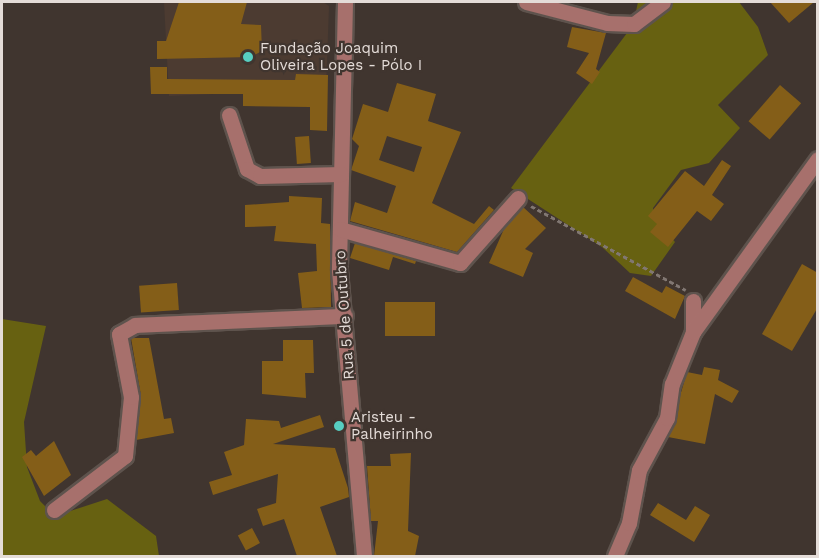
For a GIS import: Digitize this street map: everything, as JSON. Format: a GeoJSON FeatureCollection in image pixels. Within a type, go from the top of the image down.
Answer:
{"type":"FeatureCollection","features":[{"type":"Feature","properties":{"kind":"street","name":"Rua 5 de Outubro"},"geometry":{"type":"LineString","coordinates":[[345,2],[340,229],[364,556]]}},
{"type":"Feature","properties":{"kind":"street"},"geometry":{"type":"LineString","coordinates":[[526,2],[607,23],[634,24],[663,2]]}},
{"type":"Feature","properties":{"kind":"street"},"geometry":{"type":"LineString","coordinates":[[229,115],[247,169],[260,176],[341,174]]}},
{"type":"Feature","properties":{"kind":"street"},"geometry":{"type":"LineString","coordinates":[[615,556],[629,524],[639,470],[667,418],[672,384],[693,332],[818,159]]}},
{"type":"Feature","properties":{"kind":"street"},"geometry":{"type":"LineString","coordinates":[[340,229],[460,263],[518,198]]}},
{"type":"Feature","properties":{"kind":"street"},"geometry":{"type":"LineString","coordinates":[[693,301],[693,332]]}},
{"type":"Feature","properties":{"kind":"street"},"geometry":{"type":"LineString","coordinates":[[54,510],[125,456],[131,397],[119,334],[135,325],[345,316]]}},
{"type":"Feature","properties":{"kind":"path"},"geometry":{"type":"LineString","coordinates":[[518,198],[690,292],[693,301]]}},
{"type":"Feature","properties":{"kind":"shaded area","name":"Fundação Joaquim Oliveira Lopes - Pólo I"},"geometry":{"type":"Polygon","coordinates":[[[164,2],[323,2],[329,6],[326,89],[169,96],[164,2]]]}},
{"type":"Feature","properties":{"kind":"shaded area"},"geometry":{"type":"Polygon","coordinates":[[[638,2],[739,2],[758,27],[768,55],[718,105],[740,128],[709,163],[681,170],[653,208],[655,219],[675,242],[651,276],[630,273],[602,247],[511,188],[633,25],[638,2]]]}},
{"type":"Feature","properties":{"kind":"shaded area"},"geometry":{"type":"Polygon","coordinates":[[[2,319],[46,326],[24,422],[27,467],[40,501],[55,516],[107,499],[156,536],[159,556],[2,556],[2,319]]]}},
{"type":"Feature","properties":{"kind":"building"},"geometry":{"type":"Polygon","coordinates":[[[179,2],[247,2],[241,24],[261,25],[262,51],[251,57],[157,59],[157,41],[166,41],[179,2]]]}},
{"type":"Feature","properties":{"kind":"building"},"geometry":{"type":"Polygon","coordinates":[[[770,2],[814,2],[789,23],[770,2]]]}},
{"type":"Feature","properties":{"kind":"building"},"geometry":{"type":"Polygon","coordinates":[[[572,27],[606,33],[596,69],[600,72],[592,84],[576,73],[589,53],[567,47],[572,27]]]}},
{"type":"Feature","properties":{"kind":"building"},"geometry":{"type":"Polygon","coordinates":[[[150,67],[167,67],[167,79],[295,80],[296,74],[328,75],[327,131],[310,130],[310,107],[243,106],[243,94],[151,94],[150,67]]]}},
{"type":"Feature","properties":{"kind":"building"},"geometry":{"type":"Polygon","coordinates":[[[397,83],[436,94],[428,121],[461,132],[432,203],[474,224],[489,206],[494,210],[457,252],[350,221],[355,202],[387,213],[396,186],[351,170],[359,146],[352,139],[363,104],[388,112],[397,83]],[[387,136],[379,160],[414,172],[422,147],[387,136]]]}},
{"type":"Feature","properties":{"kind":"building"},"geometry":{"type":"Polygon","coordinates":[[[780,85],[801,103],[770,140],[749,121],[780,85]]]}},
{"type":"Feature","properties":{"kind":"building"},"geometry":{"type":"Polygon","coordinates":[[[309,136],[311,163],[297,164],[295,137],[309,136]]]}},
{"type":"Feature","properties":{"kind":"building"},"geometry":{"type":"Polygon","coordinates":[[[722,160],[731,166],[712,195],[724,204],[711,221],[697,211],[668,247],[650,232],[657,224],[648,216],[685,171],[704,186],[722,160]]]}},
{"type":"Feature","properties":{"kind":"building"},"geometry":{"type":"Polygon","coordinates":[[[289,196],[322,198],[321,223],[330,224],[331,307],[302,308],[298,273],[317,271],[316,244],[274,241],[276,226],[245,227],[245,205],[289,202],[289,196]]]}},
{"type":"Feature","properties":{"kind":"building"},"geometry":{"type":"Polygon","coordinates":[[[523,207],[546,228],[525,249],[533,253],[523,277],[489,263],[504,229],[523,207]]]}},
{"type":"Feature","properties":{"kind":"building"},"geometry":{"type":"Polygon","coordinates":[[[355,243],[416,261],[415,264],[393,257],[389,270],[350,258],[355,243]]]}},
{"type":"Feature","properties":{"kind":"building"},"geometry":{"type":"Polygon","coordinates":[[[802,264],[818,273],[818,307],[792,351],[762,334],[802,264]]]}},
{"type":"Feature","properties":{"kind":"building"},"geometry":{"type":"Polygon","coordinates":[[[633,277],[662,293],[666,286],[685,296],[675,319],[625,291],[633,277]]]}},
{"type":"Feature","properties":{"kind":"building"},"geometry":{"type":"Polygon","coordinates":[[[177,283],[179,310],[141,313],[139,286],[177,283]]]}},
{"type":"Feature","properties":{"kind":"building"},"geometry":{"type":"Polygon","coordinates":[[[385,302],[435,302],[435,336],[385,336],[385,302]]]}},
{"type":"Feature","properties":{"kind":"building"},"geometry":{"type":"Polygon","coordinates":[[[131,338],[149,338],[164,419],[171,418],[174,433],[136,440],[141,396],[131,338]]]}},
{"type":"Feature","properties":{"kind":"building"},"geometry":{"type":"Polygon","coordinates":[[[283,340],[313,340],[314,373],[305,373],[306,398],[262,394],[262,361],[283,361],[283,340]]]}},
{"type":"Feature","properties":{"kind":"building"},"geometry":{"type":"Polygon","coordinates":[[[704,367],[720,370],[718,380],[739,391],[732,403],[715,394],[705,444],[668,437],[687,372],[702,375],[704,367]]]}},
{"type":"Feature","properties":{"kind":"building"},"geometry":{"type":"Polygon","coordinates":[[[320,415],[324,427],[273,444],[335,448],[349,497],[320,507],[337,556],[297,556],[284,519],[263,526],[257,509],[276,503],[278,474],[213,495],[209,482],[232,475],[224,452],[244,445],[246,419],[279,421],[281,428],[320,415]]]}},
{"type":"Feature","properties":{"kind":"building"},"geometry":{"type":"Polygon","coordinates":[[[54,441],[71,475],[44,496],[22,457],[31,450],[36,456],[54,441]]]}},
{"type":"Feature","properties":{"kind":"building"},"geometry":{"type":"Polygon","coordinates":[[[411,453],[408,531],[419,536],[415,556],[374,556],[378,521],[371,521],[367,466],[391,466],[390,454],[411,453]]]}},
{"type":"Feature","properties":{"kind":"building"},"geometry":{"type":"Polygon","coordinates":[[[658,503],[686,520],[695,506],[710,515],[694,542],[650,515],[658,503]]]}},
{"type":"Feature","properties":{"kind":"building"},"geometry":{"type":"Polygon","coordinates":[[[252,528],[260,543],[246,551],[238,536],[252,528]]]}},
{"type":"Feature","properties":{"kind":"place","name":"Fundação Joaquim Oliveira Lopes - Pólo I"},"geometry":{"type":"Point","coordinates":[248,57]}},
{"type":"Feature","properties":{"kind":"place","name":"Aristeu - Palheirinho"},"geometry":{"type":"Point","coordinates":[339,426]}}]}
